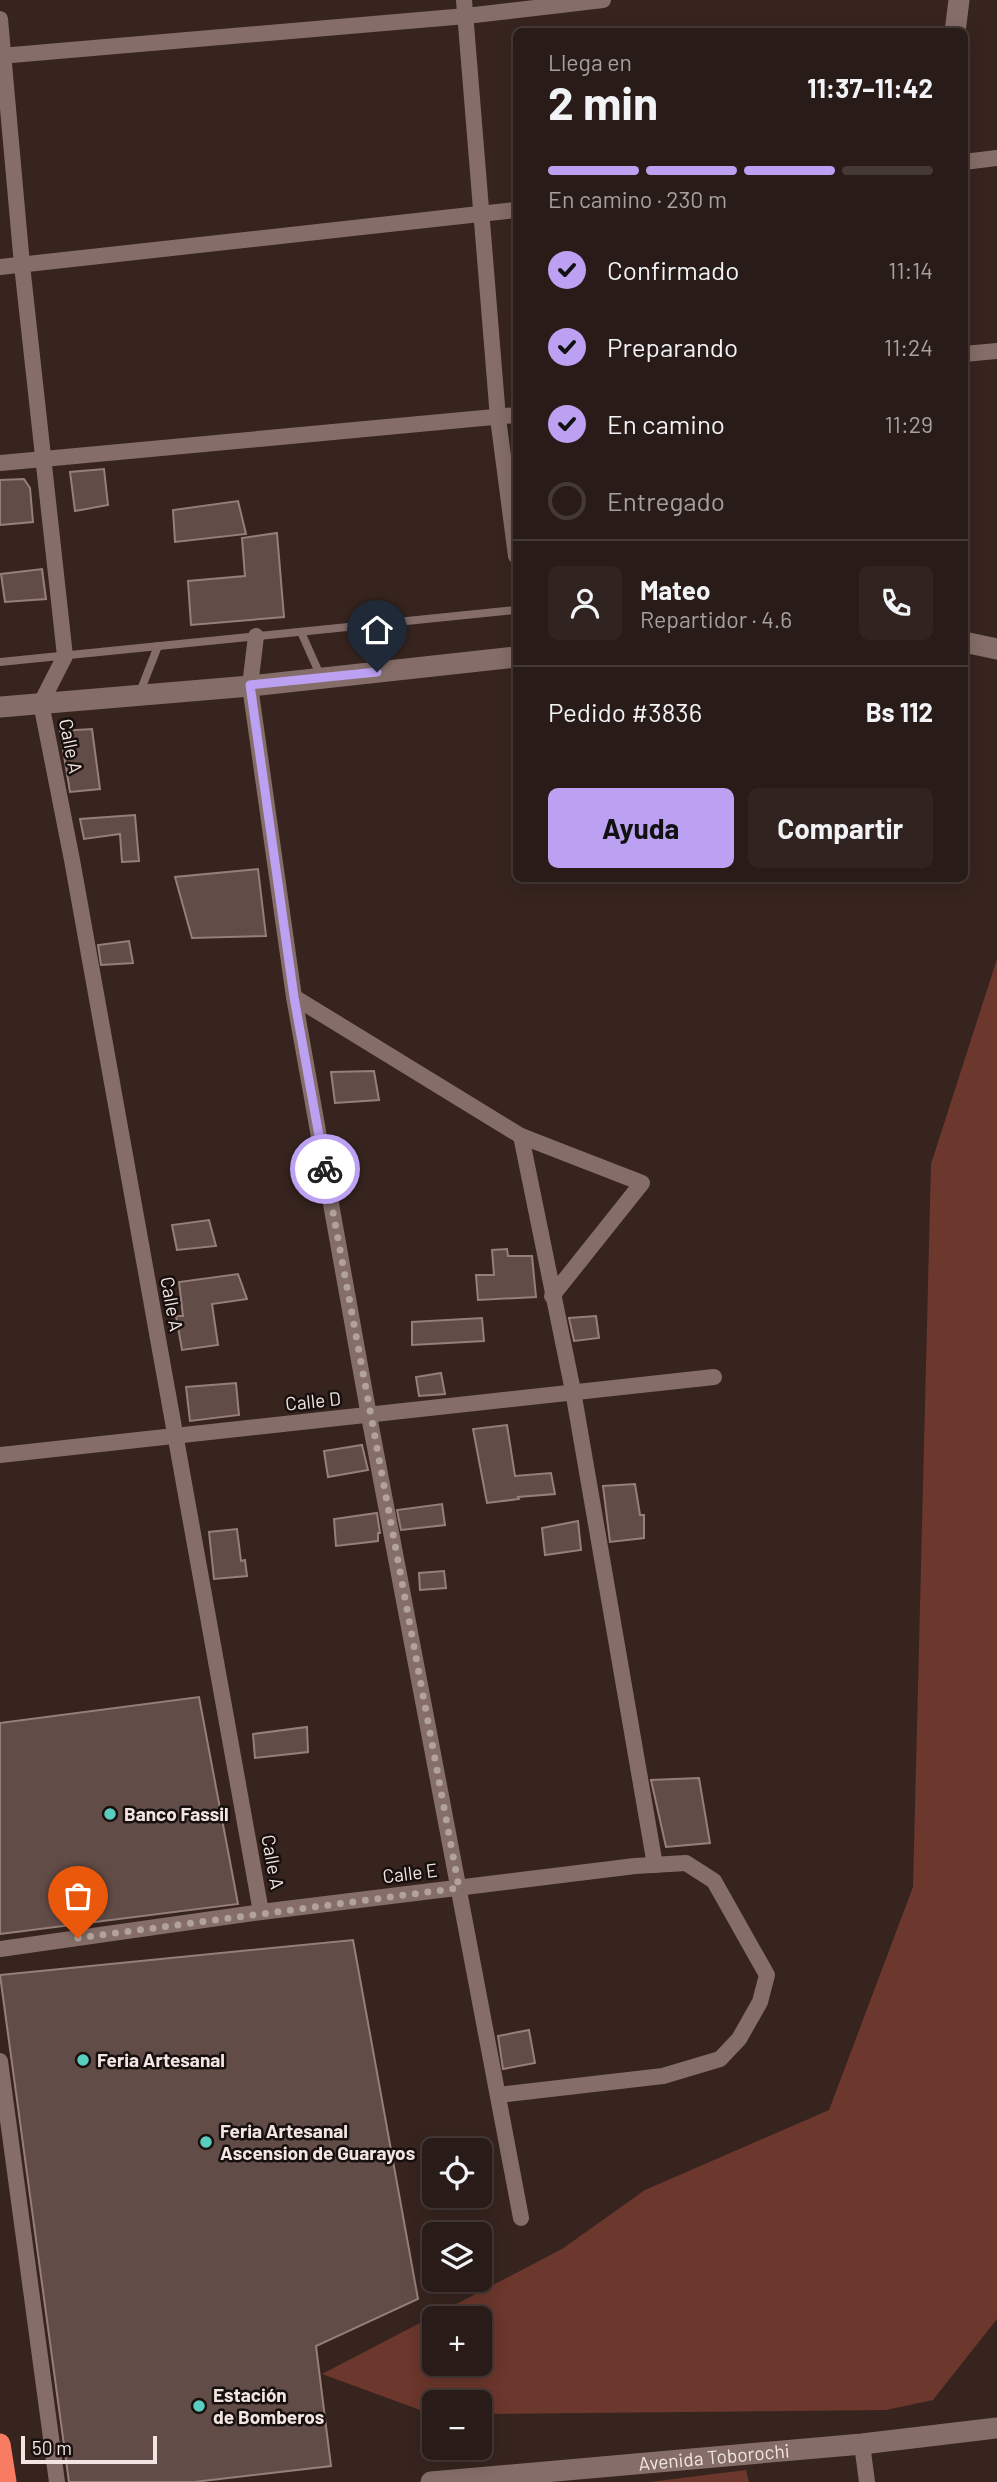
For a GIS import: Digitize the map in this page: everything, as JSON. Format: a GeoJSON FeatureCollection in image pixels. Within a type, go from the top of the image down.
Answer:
{"type":"FeatureCollection","features":[{"type":"Feature","properties":{"kind":"highway"},"geometry":{"type":"LineString","coordinates":[[0,2444],[6,2482]]}},
{"type":"Feature","properties":{"kind":"main road"},"geometry":{"type":"LineString","coordinates":[[956,28],[959,0]]}},
{"type":"Feature","properties":{"kind":"main road"},"geometry":{"type":"LineString","coordinates":[[968,643],[997,649]]}},
{"type":"Feature","properties":{"kind":"main road"},"geometry":{"type":"LineString","coordinates":[[0,707],[250,685],[513,657]]}},
{"type":"Feature","properties":{"kind":"main road","name":"Avenida Toborochi"},"geometry":{"type":"LineString","coordinates":[[431,2482],[862,2444],[997,2428]]}},
{"type":"Feature","properties":{"kind":"street"},"geometry":{"type":"LineString","coordinates":[[2,55],[465,8],[603,0]]}},
{"type":"Feature","properties":{"kind":"street"},"geometry":{"type":"LineString","coordinates":[[465,8],[498,418],[513,533]]}},
{"type":"Feature","properties":{"kind":"street"},"geometry":{"type":"LineString","coordinates":[[0,19],[22,265],[65,656],[41,703]]}},
{"type":"Feature","properties":{"kind":"street"},"geometry":{"type":"LineString","coordinates":[[968,162],[997,158]]}},
{"type":"Feature","properties":{"kind":"street"},"geometry":{"type":"LineString","coordinates":[[0,267],[513,210]]}},
{"type":"Feature","properties":{"kind":"street"},"geometry":{"type":"LineString","coordinates":[[968,354],[997,351]]}},
{"type":"Feature","properties":{"kind":"street"},"geometry":{"type":"LineString","coordinates":[[0,463],[513,416]]}},
{"type":"Feature","properties":{"kind":"street"},"geometry":{"type":"LineString","coordinates":[[256,636],[250,685],[294,997],[369,1416],[521,2218]]}},
{"type":"Feature","properties":{"kind":"street","name":"Calle A"},"geometry":{"type":"LineString","coordinates":[[41,703],[72,860],[261,1912]]}},
{"type":"Feature","properties":{"kind":"street"},"geometry":{"type":"LineString","coordinates":[[294,997],[522,1136],[642,1183],[552,1296]]}},
{"type":"Feature","properties":{"kind":"street"},"geometry":{"type":"LineString","coordinates":[[522,1136],[573,1391],[655,1865]]}},
{"type":"Feature","properties":{"kind":"street","name":"Calle D"},"geometry":{"type":"LineString","coordinates":[[0,1455],[714,1377]]}},
{"type":"Feature","properties":{"kind":"street","name":"Calle E"},"geometry":{"type":"LineString","coordinates":[[0,1949],[261,1912],[655,1865],[686,1863],[714,1881],[767,1975],[760,2002],[739,2039],[720,2059],[663,2076],[498,2095]]}},
{"type":"Feature","properties":{"kind":"street"},"geometry":{"type":"LineString","coordinates":[[0,2062],[57,2482]]}},
{"type":"Feature","properties":{"kind":"street"},"geometry":{"type":"LineString","coordinates":[[862,2444],[867,2482]]}},
{"type":"Feature","properties":{"kind":"lane"},"geometry":{"type":"LineString","coordinates":[[0,662],[513,610]]}},
{"type":"Feature","properties":{"kind":"lane"},"geometry":{"type":"LineString","coordinates":[[301,632],[321,678]]}},
{"type":"Feature","properties":{"kind":"lane"},"geometry":{"type":"LineString","coordinates":[[138,695],[158,646]]}},
{"type":"Feature","properties":{"kind":"shaded area"},"geometry":{"type":"Polygon","coordinates":[[[997,959],[997,2319],[933,2400],[886,2410],[492,2414],[492,2390],[422,2390],[422,2411],[322,2374],[422,2322],[422,2376],[492,2376],[492,2306],[453,2306],[479,2292],[492,2292],[492,2285],[562,2249],[645,2190],[829,2110],[913,1887],[931,1164],[997,959]]]}},
{"type":"Feature","properties":{"kind":"shaded area"},"geometry":{"type":"Polygon","coordinates":[[[746,2470],[749,2482],[649,2482],[746,2470]]]}},
{"type":"Feature","properties":{"kind":"building"},"geometry":{"type":"Polygon","coordinates":[[[104,469],[108,505],[75,511],[70,472],[104,469]]]}},
{"type":"Feature","properties":{"kind":"building"},"geometry":{"type":"Polygon","coordinates":[[[24,479],[30,488],[33,522],[0,525],[0,480],[24,479]]]}},
{"type":"Feature","properties":{"kind":"building"},"geometry":{"type":"Polygon","coordinates":[[[238,501],[246,534],[175,542],[173,510],[238,501]]]}},
{"type":"Feature","properties":{"kind":"building"},"geometry":{"type":"Polygon","coordinates":[[[277,533],[284,617],[191,625],[188,581],[245,576],[242,538],[277,533]]]}},
{"type":"Feature","properties":{"kind":"building"},"geometry":{"type":"Polygon","coordinates":[[[42,569],[46,599],[5,602],[1,574],[42,569]]]}},
{"type":"Feature","properties":{"kind":"building"},"geometry":{"type":"Polygon","coordinates":[[[92,729],[100,789],[70,792],[60,731],[92,729]]]}},
{"type":"Feature","properties":{"kind":"building"},"geometry":{"type":"Polygon","coordinates":[[[135,815],[139,861],[122,862],[120,834],[84,839],[80,819],[135,815]]]}},
{"type":"Feature","properties":{"kind":"building"},"geometry":{"type":"Polygon","coordinates":[[[258,869],[266,936],[192,938],[175,877],[258,869]]]}},
{"type":"Feature","properties":{"kind":"building"},"geometry":{"type":"Polygon","coordinates":[[[129,941],[133,963],[101,965],[98,945],[129,941]]]}},
{"type":"Feature","properties":{"kind":"building"},"geometry":{"type":"Polygon","coordinates":[[[374,1071],[379,1100],[335,1103],[331,1072],[374,1071]]]}},
{"type":"Feature","properties":{"kind":"building"},"geometry":{"type":"Polygon","coordinates":[[[209,1220],[216,1246],[177,1250],[172,1225],[209,1220]]]}},
{"type":"Feature","properties":{"kind":"building"},"geometry":{"type":"Polygon","coordinates":[[[507,1249],[508,1256],[532,1256],[536,1297],[478,1300],[476,1275],[494,1275],[492,1250],[507,1249]]]}},
{"type":"Feature","properties":{"kind":"building"},"geometry":{"type":"Polygon","coordinates":[[[238,1274],[247,1299],[212,1304],[218,1345],[182,1350],[176,1316],[183,1316],[179,1282],[238,1274]]]}},
{"type":"Feature","properties":{"kind":"building"},"geometry":{"type":"Polygon","coordinates":[[[596,1316],[599,1338],[574,1341],[569,1318],[596,1316]]]}},
{"type":"Feature","properties":{"kind":"building"},"geometry":{"type":"Polygon","coordinates":[[[482,1318],[484,1341],[412,1345],[412,1322],[482,1318]]]}},
{"type":"Feature","properties":{"kind":"building"},"geometry":{"type":"Polygon","coordinates":[[[441,1373],[445,1394],[419,1396],[416,1377],[441,1373]]]}},
{"type":"Feature","properties":{"kind":"building"},"geometry":{"type":"Polygon","coordinates":[[[236,1383],[239,1415],[190,1421],[186,1387],[236,1383]]]}},
{"type":"Feature","properties":{"kind":"building"},"geometry":{"type":"Polygon","coordinates":[[[507,1425],[515,1476],[551,1473],[555,1494],[487,1503],[473,1429],[507,1425]]]}},
{"type":"Feature","properties":{"kind":"building"},"geometry":{"type":"Polygon","coordinates":[[[362,1445],[368,1470],[328,1477],[324,1451],[362,1445]]]}},
{"type":"Feature","properties":{"kind":"building"},"geometry":{"type":"Polygon","coordinates":[[[635,1484],[640,1515],[644,1515],[644,1538],[610,1542],[603,1486],[635,1484]]]}},
{"type":"Feature","properties":{"kind":"building"},"geometry":{"type":"Polygon","coordinates":[[[442,1504],[445,1525],[401,1530],[397,1510],[442,1504]]]}},
{"type":"Feature","properties":{"kind":"building"},"geometry":{"type":"Polygon","coordinates":[[[377,1513],[380,1533],[378,1541],[336,1546],[334,1519],[377,1513]]]}},
{"type":"Feature","properties":{"kind":"building"},"geometry":{"type":"Polygon","coordinates":[[[578,1521],[581,1550],[545,1555],[542,1528],[578,1521]]]}},
{"type":"Feature","properties":{"kind":"building"},"geometry":{"type":"Polygon","coordinates":[[[237,1529],[241,1561],[245,1560],[247,1576],[214,1579],[209,1532],[237,1529]]]}},
{"type":"Feature","properties":{"kind":"building"},"geometry":{"type":"Polygon","coordinates":[[[444,1571],[446,1588],[420,1590],[419,1573],[444,1571]]]}},
{"type":"Feature","properties":{"kind":"building","name":"Banco Fassil"},"geometry":{"type":"Polygon","coordinates":[[[199,1697],[238,1904],[0,1934],[0,1723],[199,1697]]]}},
{"type":"Feature","properties":{"kind":"building"},"geometry":{"type":"Polygon","coordinates":[[[307,1727],[308,1752],[255,1758],[253,1734],[307,1727]]]}},
{"type":"Feature","properties":{"kind":"building"},"geometry":{"type":"Polygon","coordinates":[[[699,1778],[710,1843],[666,1847],[651,1780],[699,1778]]]}},
{"type":"Feature","properties":{"kind":"building","name":"Feria Artesanal Ascension de Guarayos"},"geometry":{"type":"Polygon","coordinates":[[[353,1940],[418,2299],[316,2346],[331,2466],[194,2482],[69,2482],[0,1975],[353,1940]]]}},
{"type":"Feature","properties":{"kind":"building"},"geometry":{"type":"Polygon","coordinates":[[[529,2030],[535,2063],[503,2069],[498,2036],[529,2030]]]}},
{"type":"Feature","properties":{"kind":"way so far"},"geometry":{"type":"LineString","coordinates":[[78,1938],[459,1888],[325,1169]]}},
{"type":"Feature","properties":{"kind":"place","name":"Banco Fassil"},"geometry":{"type":"Point","coordinates":[110,1814]}},
{"type":"Feature","properties":{"kind":"place","name":"Feria Artesanal"},"geometry":{"type":"Point","coordinates":[83,2060]}},
{"type":"Feature","properties":{"kind":"place","name":"Feria Artesanal Ascension de Guarayos"},"geometry":{"type":"Point","coordinates":[206,2142]}},
{"type":"Feature","properties":{"kind":"place","name":"Estación de Bomberos"},"geometry":{"type":"Point","coordinates":[199,2406]}},
{"type":"Feature","properties":{"kind":"route"},"geometry":{"type":"LineString","coordinates":[[325,1169],[294,997],[250,685],[377,672]]}}]}
